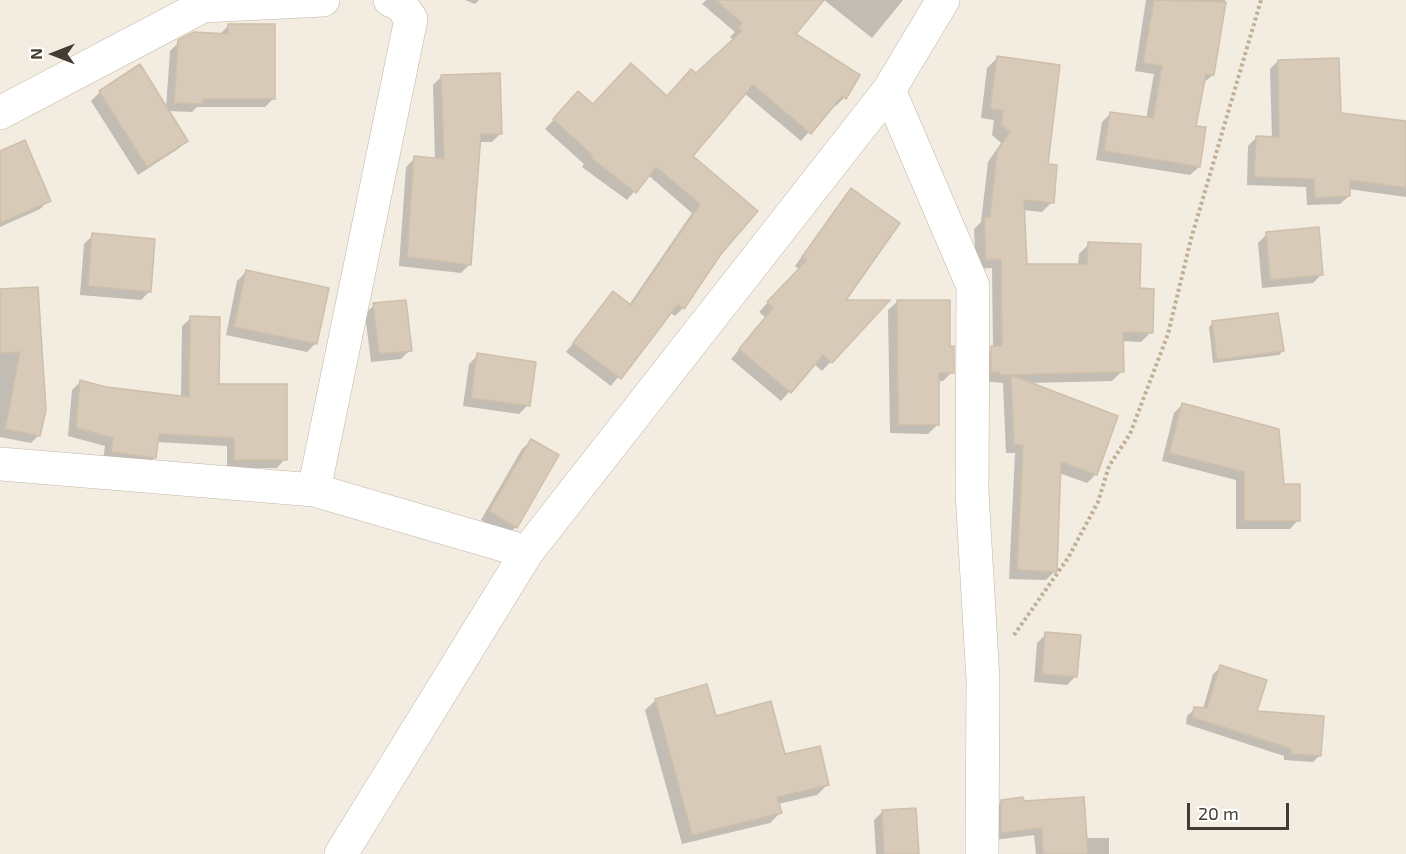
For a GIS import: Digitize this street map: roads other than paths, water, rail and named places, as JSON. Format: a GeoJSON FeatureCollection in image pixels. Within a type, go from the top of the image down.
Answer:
{"type":"FeatureCollection","features":[{"type":"Feature","properties":{"kind":"street"},"geometry":{"type":"LineString","coordinates":[[0,113],[203,3],[323,0]]}},
{"type":"Feature","properties":{"kind":"street"},"geometry":{"type":"LineString","coordinates":[[314,490],[411,19],[401,5],[390,0]]}},
{"type":"Feature","properties":{"kind":"street"},"geometry":{"type":"LineString","coordinates":[[341,854],[527,552],[889,90],[943,0]]}},
{"type":"Feature","properties":{"kind":"street"},"geometry":{"type":"LineString","coordinates":[[889,90],[973,286],[972,492],[983,680],[982,854]]}},
{"type":"Feature","properties":{"kind":"street"},"geometry":{"type":"LineString","coordinates":[[0,464],[314,490],[527,552]]}}]}
